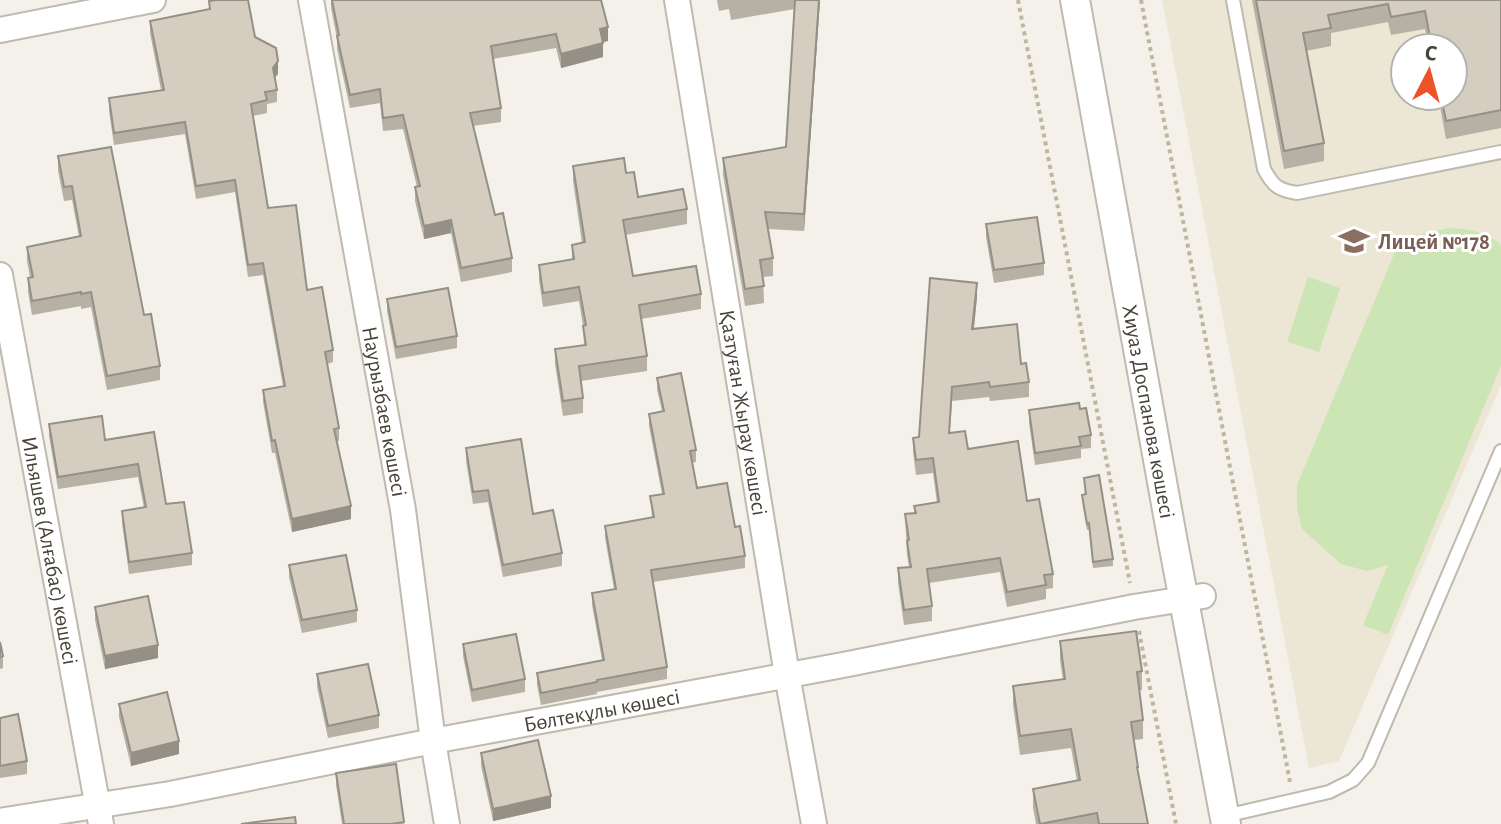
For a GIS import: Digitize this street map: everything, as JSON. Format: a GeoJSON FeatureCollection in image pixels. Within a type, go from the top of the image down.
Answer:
{"type":"FeatureCollection","features":[{"type":"Feature","properties":{"kind":"street"},"geometry":{"type":"LineString","coordinates":[[0,30],[153,0]]}},
{"type":"Feature","properties":{"kind":"street","name":"Наурызбаев көшесі"},"geometry":{"type":"LineString","coordinates":[[311,0],[403,510],[447,824]]}},
{"type":"Feature","properties":{"kind":"street","name":"Қазтуған Жырау көшесі"},"geometry":{"type":"LineString","coordinates":[[677,0],[814,824]]}},
{"type":"Feature","properties":{"kind":"street","name":"Хиуаз Доспанова көшесі"},"geometry":{"type":"LineString","coordinates":[[1075,0],[1235,819]]}},
{"type":"Feature","properties":{"kind":"street","name":"Хиуаз Доспанова көшесі"},"geometry":{"type":"LineString","coordinates":[[1095,0],[1190,533],[1194,597]]}},
{"type":"Feature","properties":{"kind":"street","name":"Ильяшев (Алғабас) көшесі"},"geometry":{"type":"LineString","coordinates":[[0,275],[100,815]]}},
{"type":"Feature","properties":{"kind":"street","name":"Бөлтекұлы көшесі"},"geometry":{"type":"LineString","coordinates":[[0,821],[100,815],[433,741],[1194,597]]}},
{"type":"Feature","properties":{"kind":"lane"},"geometry":{"type":"LineString","coordinates":[[1233,0],[1264,169],[1270,181],[1281,190],[1297,193],[1501,152]]}},
{"type":"Feature","properties":{"kind":"lane"},"geometry":{"type":"LineString","coordinates":[[1235,819],[1329,792],[1353,780],[1368,763],[1501,451]]}},
{"type":"Feature","properties":{"kind":"path"},"geometry":{"type":"LineString","coordinates":[[1018,0],[1176,824]]}},
{"type":"Feature","properties":{"kind":"path"},"geometry":{"type":"LineString","coordinates":[[1141,0],[1294,800]]}},
{"type":"Feature","properties":{"kind":"shaded area","name":"Лицей №178"},"geometry":{"type":"Polygon","coordinates":[[[1162,0],[1501,0],[1501,385],[1339,761],[1309,768],[1162,0]]]}},
{"type":"Feature","properties":{"kind":"green space"},"geometry":{"type":"Polygon","coordinates":[[[1449,228],[1477,232],[1501,245],[1501,366],[1388,635],[1363,625],[1388,565],[1367,571],[1341,564],[1302,529],[1297,508],[1297,485],[1395,252],[1417,235],[1449,228]]]}},
{"type":"Feature","properties":{"kind":"green space"},"geometry":{"type":"Polygon","coordinates":[[[1308,277],[1340,288],[1319,352],[1287,342],[1308,277]]]}},
{"type":"Feature","properties":{"kind":"building"},"geometry":{"type":"Polygon","coordinates":[[[248,0],[255,37],[276,48],[278,61],[273,68],[277,90],[265,92],[267,100],[251,104],[268,208],[296,205],[307,290],[322,287],[333,350],[325,352],[339,428],[334,429],[351,506],[292,519],[275,440],[272,441],[263,390],[285,386],[263,263],[248,265],[235,180],[196,186],[185,122],[114,133],[109,98],[164,90],[150,21],[210,9],[209,1],[248,0]]]}},
{"type":"Feature","properties":{"kind":"building"},"geometry":{"type":"Polygon","coordinates":[[[332,0],[601,0],[608,27],[600,29],[603,43],[561,54],[556,34],[491,46],[501,108],[470,113],[495,215],[503,213],[512,258],[461,268],[451,220],[424,226],[415,187],[420,186],[403,115],[383,118],[380,89],[350,95],[332,0]]]}},
{"type":"Feature","properties":{"kind":"building"},"geometry":{"type":"Polygon","coordinates":[[[795,0],[819,0],[804,214],[765,212],[773,258],[760,260],[764,286],[745,289],[723,158],[786,147],[795,0]]]}},
{"type":"Feature","properties":{"kind":"building"},"geometry":{"type":"Polygon","coordinates":[[[1256,0],[1501,0],[1501,110],[1446,121],[1444,112],[1469,112],[1469,32],[1429,32],[1425,11],[1391,17],[1388,4],[1328,15],[1331,28],[1303,33],[1324,143],[1284,151],[1256,0]]]}},
{"type":"Feature","properties":{"kind":"building"},"geometry":{"type":"Polygon","coordinates":[[[111,147],[144,315],[151,314],[160,366],[107,376],[91,292],[32,301],[28,278],[33,277],[27,247],[81,236],[72,186],[64,187],[58,156],[111,147]]]}},
{"type":"Feature","properties":{"kind":"building"},"geometry":{"type":"Polygon","coordinates":[[[624,158],[626,173],[634,172],[638,197],[683,189],[687,209],[623,220],[633,276],[696,266],[701,294],[639,305],[647,356],[579,366],[583,398],[563,401],[555,349],[586,345],[583,326],[586,325],[579,287],[543,293],[539,265],[574,259],[572,245],[585,242],[573,166],[624,158]]]}},
{"type":"Feature","properties":{"kind":"building"},"geometry":{"type":"Polygon","coordinates":[[[1037,217],[1044,263],[994,270],[986,224],[1037,217]]]}},
{"type":"Feature","properties":{"kind":"building"},"geometry":{"type":"Polygon","coordinates":[[[930,278],[977,283],[972,329],[1017,324],[1021,364],[1026,363],[1029,382],[990,387],[989,382],[952,387],[949,433],[965,431],[968,449],[1018,441],[1027,501],[1039,499],[1053,574],[1044,575],[1046,585],[1007,592],[1000,558],[927,569],[932,606],[904,610],[898,568],[911,567],[905,514],[916,513],[914,506],[939,502],[933,458],[916,460],[913,438],[919,437],[930,278]]]}},
{"type":"Feature","properties":{"kind":"building"},"geometry":{"type":"Polygon","coordinates":[[[448,288],[457,336],[396,347],[387,299],[448,288]]]}},
{"type":"Feature","properties":{"kind":"building"},"geometry":{"type":"Polygon","coordinates":[[[681,373],[696,450],[690,451],[697,488],[727,483],[735,527],[740,526],[745,556],[651,570],[667,667],[541,693],[537,673],[604,660],[592,593],[616,589],[605,526],[654,517],[650,496],[664,494],[649,414],[664,411],[657,378],[681,373]]]}},
{"type":"Feature","properties":{"kind":"building"},"geometry":{"type":"Polygon","coordinates":[[[1079,403],[1080,409],[1086,408],[1091,435],[1079,437],[1081,446],[1035,453],[1029,410],[1079,403]]]}},
{"type":"Feature","properties":{"kind":"building"},"geometry":{"type":"Polygon","coordinates":[[[102,416],[105,440],[154,432],[166,504],[184,502],[192,553],[129,562],[122,511],[146,507],[138,464],[58,477],[49,424],[102,416]]]}},
{"type":"Feature","properties":{"kind":"building"},"geometry":{"type":"Polygon","coordinates":[[[521,439],[533,514],[553,510],[562,553],[503,565],[488,490],[473,492],[466,448],[521,439]]]}},
{"type":"Feature","properties":{"kind":"building"},"geometry":{"type":"Polygon","coordinates":[[[1099,475],[1113,559],[1093,562],[1082,495],[1086,494],[1084,478],[1099,475]]]}},
{"type":"Feature","properties":{"kind":"building"},"geometry":{"type":"Polygon","coordinates":[[[346,555],[357,610],[302,620],[289,565],[346,555]]]}},
{"type":"Feature","properties":{"kind":"building"},"geometry":{"type":"Polygon","coordinates":[[[148,596],[158,645],[105,656],[95,607],[148,596]]]}},
{"type":"Feature","properties":{"kind":"building"},"geometry":{"type":"Polygon","coordinates":[[[1136,631],[1142,671],[1137,672],[1143,720],[1131,722],[1148,824],[1099,824],[1097,813],[1040,824],[1033,789],[1080,780],[1071,729],[1020,736],[1013,686],[1065,679],[1060,641],[1136,631]]]}},
{"type":"Feature","properties":{"kind":"building"},"geometry":{"type":"Polygon","coordinates":[[[516,634],[525,679],[472,690],[463,644],[516,634]]]}},
{"type":"Feature","properties":{"kind":"building"},"geometry":{"type":"Polygon","coordinates":[[[368,664],[379,715],[328,726],[317,674],[368,664]]]}},
{"type":"Feature","properties":{"kind":"building"},"geometry":{"type":"Polygon","coordinates":[[[167,692],[179,741],[131,753],[119,704],[167,692]]]}},
{"type":"Feature","properties":{"kind":"building"},"geometry":{"type":"Polygon","coordinates":[[[18,714],[27,761],[0,766],[0,718],[18,714]]]}},
{"type":"Feature","properties":{"kind":"building"},"geometry":{"type":"Polygon","coordinates":[[[538,740],[551,796],[493,809],[481,753],[538,740]]]}},
{"type":"Feature","properties":{"kind":"building"},"geometry":{"type":"Polygon","coordinates":[[[396,764],[404,822],[344,824],[336,773],[396,764]]]}},
{"type":"Feature","properties":{"kind":"building"},"geometry":{"type":"Polygon","coordinates":[[[295,817],[296,824],[241,824],[295,817]]]}},
{"type":"Feature","properties":{"kind":"place","name":"Лицей №178"},"geometry":{"type":"Point","coordinates":[1354,241]}}]}
